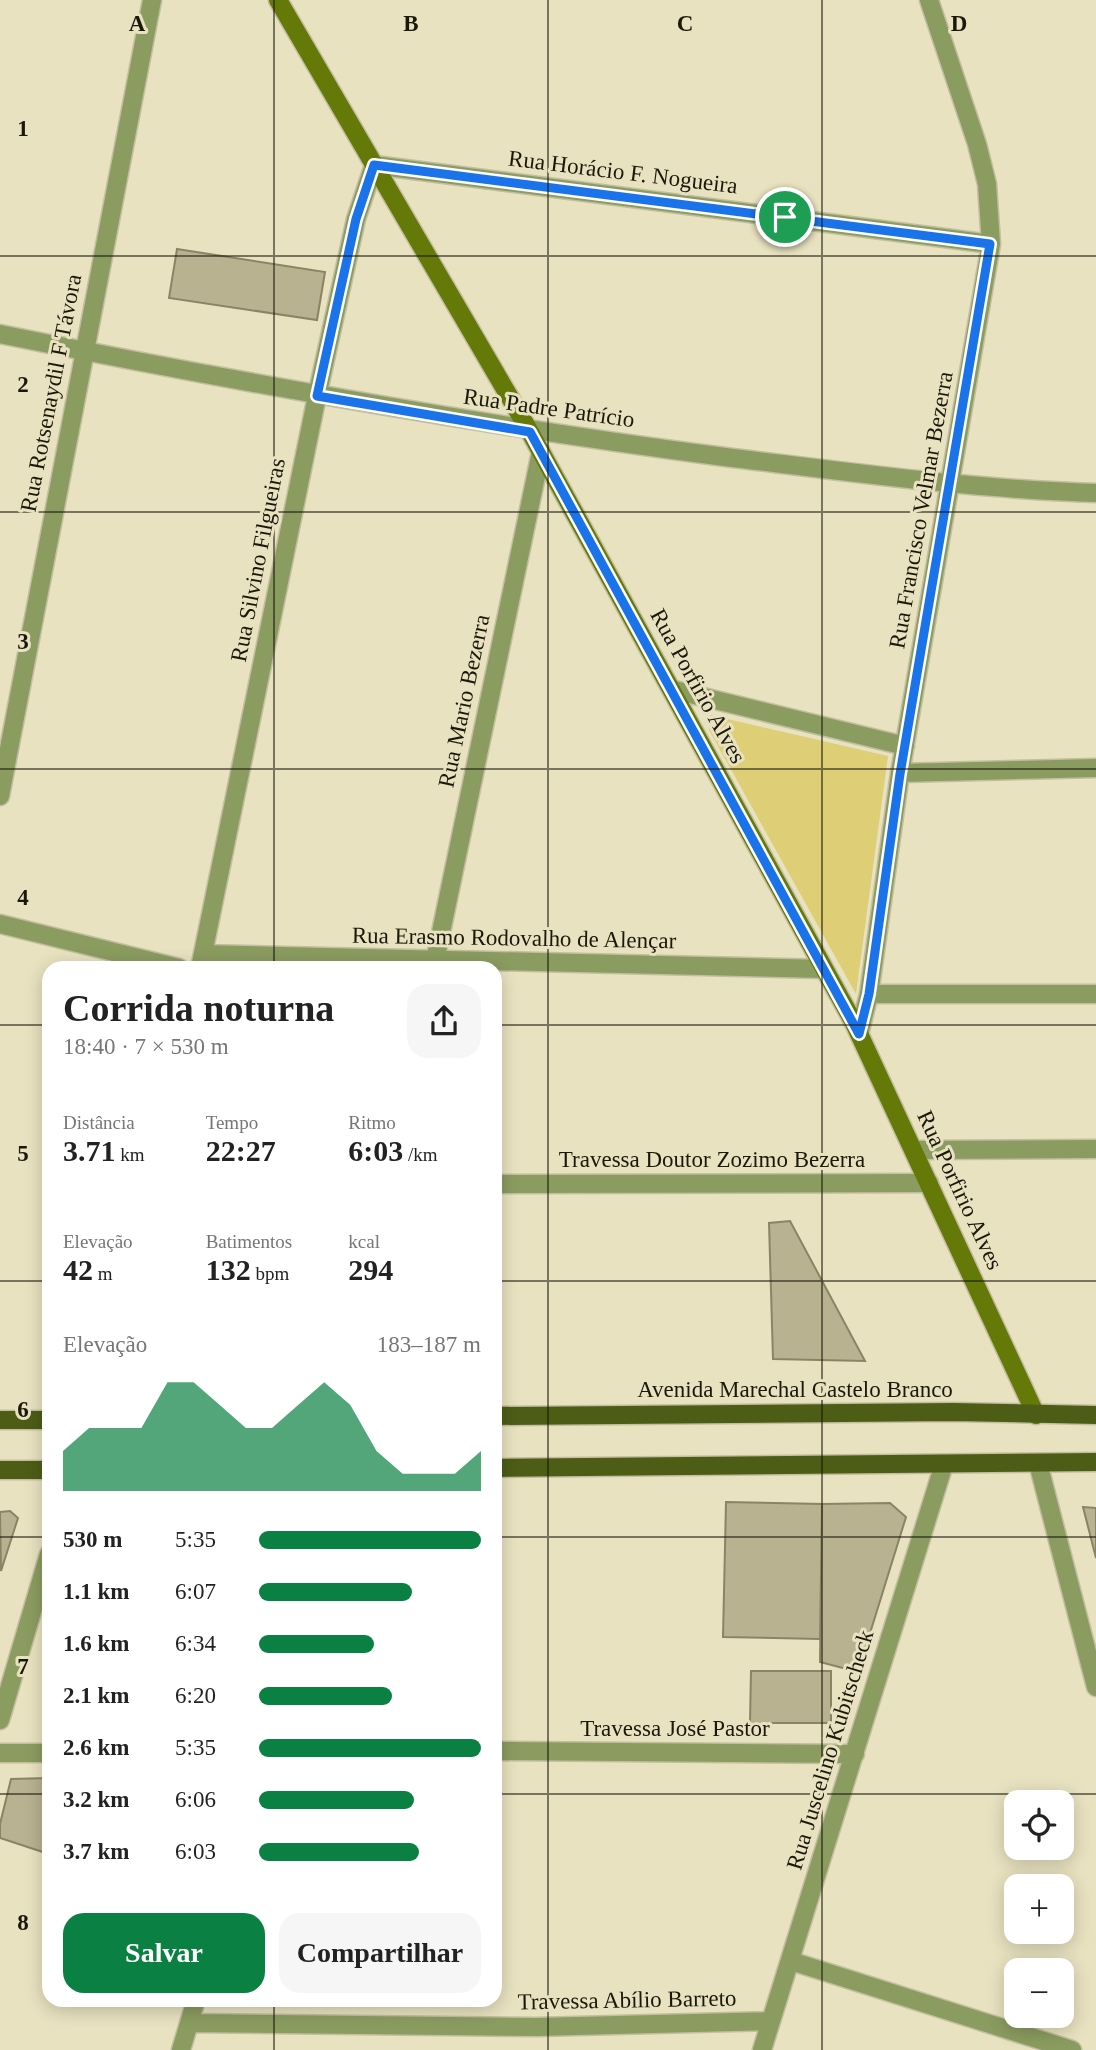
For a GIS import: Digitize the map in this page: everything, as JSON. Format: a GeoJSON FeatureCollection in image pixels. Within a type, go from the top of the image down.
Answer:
{"type":"FeatureCollection","features":[{"type":"Feature","properties":{"kind":"main road","name":"Avenida Marechal Castelo Branco"},"geometry":{"type":"LineString","coordinates":[[502,1416],[953,1412],[1096,1415]]}},
{"type":"Feature","properties":{"kind":"main road"},"geometry":{"type":"LineString","coordinates":[[0,1420],[42,1420]]}},
{"type":"Feature","properties":{"kind":"main road"},"geometry":{"type":"LineString","coordinates":[[502,1468],[1096,1462]]}},
{"type":"Feature","properties":{"kind":"main road"},"geometry":{"type":"LineString","coordinates":[[0,1471],[42,1470]]}},
{"type":"Feature","properties":{"kind":"street","name":"Rua Rotsenaydil F Távora"},"geometry":{"type":"LineString","coordinates":[[0,796],[152,0]]}},
{"type":"Feature","properties":{"kind":"street","name":"Rua Porfirio Alves"},"geometry":{"type":"LineString","coordinates":[[278,0],[530,432],[674,691],[859,1034],[1036,1415]]}},
{"type":"Feature","properties":{"kind":"street","name":"Rua Francisco Velmar Bezerra"},"geometry":{"type":"LineString","coordinates":[[859,1034],[869,994],[900,774],[990,244],[987,184],[977,144],[929,0]]}},
{"type":"Feature","properties":{"kind":"street","name":"Rua Horácio F. Nogueira"},"geometry":{"type":"LineString","coordinates":[[374,165],[990,244]]}},
{"type":"Feature","properties":{"kind":"street","name":"Rua Silvino Filgueiras"},"geometry":{"type":"LineString","coordinates":[[202,961],[317,396],[356,219],[374,165]]}},
{"type":"Feature","properties":{"kind":"street","name":"Rua Padre Patrício"},"geometry":{"type":"LineString","coordinates":[[0,334],[317,396],[530,432],[951,485],[1096,493]]}},
{"type":"Feature","properties":{"kind":"street","name":"Rua Mario Bezerra"},"geometry":{"type":"LineString","coordinates":[[435,961],[541,452]]}},
{"type":"Feature","properties":{"kind":"street"},"geometry":{"type":"LineString","coordinates":[[674,691],[905,746]]}},
{"type":"Feature","properties":{"kind":"street"},"geometry":{"type":"LineString","coordinates":[[900,774],[1096,768]]}},
{"type":"Feature","properties":{"kind":"street"},"geometry":{"type":"LineString","coordinates":[[0,924],[151,961]]}},
{"type":"Feature","properties":{"kind":"street","name":"Rua Erasmo Rodovalho de Alençar"},"geometry":{"type":"LineString","coordinates":[[202,961],[435,961]]}},
{"type":"Feature","properties":{"kind":"street","name":"Rua Erasmo Rodovalho de Alençar"},"geometry":{"type":"LineString","coordinates":[[502,962],[823,969]]}},
{"type":"Feature","properties":{"kind":"street"},"geometry":{"type":"LineString","coordinates":[[869,994],[1096,993]]}},
{"type":"Feature","properties":{"kind":"street"},"geometry":{"type":"LineString","coordinates":[[914,1150],[1096,1149]]}},
{"type":"Feature","properties":{"kind":"street","name":"Travessa Doutor Zozimo Bezerra"},"geometry":{"type":"LineString","coordinates":[[502,1184],[929,1183]]}},
{"type":"Feature","properties":{"kind":"street"},"geometry":{"type":"LineString","coordinates":[[1038,1463],[1096,1687]]}},
{"type":"Feature","properties":{"kind":"street","name":"Rua Juscelino Kubitscheck"},"geometry":{"type":"LineString","coordinates":[[762,2050],[944,1464]]}},
{"type":"Feature","properties":{"kind":"street"},"geometry":{"type":"LineString","coordinates":[[0,1720],[42,1578]]}},
{"type":"Feature","properties":{"kind":"street","name":"Travessa José Pastor"},"geometry":{"type":"LineString","coordinates":[[502,1751],[855,1754]]}},
{"type":"Feature","properties":{"kind":"street"},"geometry":{"type":"LineString","coordinates":[[0,1753],[42,1753]]}},
{"type":"Feature","properties":{"kind":"street"},"geometry":{"type":"LineString","coordinates":[[791,1961],[1072,2050]]}},
{"type":"Feature","properties":{"kind":"street"},"geometry":{"type":"LineString","coordinates":[[181,2050],[194,2007]]}},
{"type":"Feature","properties":{"kind":"street","name":"Travessa Abílio Barreto"},"geometry":{"type":"LineString","coordinates":[[189,2023],[537,2027],[771,2021]]}},
{"type":"Feature","properties":{"kind":"shaded area"},"geometry":{"type":"Polygon","coordinates":[[[710,715],[888,756],[856,994],[709,730],[710,715]]]}},
{"type":"Feature","properties":{"kind":"building"},"geometry":{"type":"Polygon","coordinates":[[[177,249],[325,272],[317,320],[169,298],[177,249]]]}},
{"type":"Feature","properties":{"kind":"building"},"geometry":{"type":"Polygon","coordinates":[[[790,1221],[865,1361],[773,1359],[769,1223],[790,1221]]]}},
{"type":"Feature","properties":{"kind":"building"},"geometry":{"type":"Polygon","coordinates":[[[726,1502],[822,1504],[820,1639],[723,1637],[726,1502]]]}},
{"type":"Feature","properties":{"kind":"building"},"geometry":{"type":"Polygon","coordinates":[[[890,1503],[906,1517],[858,1672],[820,1662],[822,1504],[890,1503]]]}},
{"type":"Feature","properties":{"kind":"building"},"geometry":{"type":"Polygon","coordinates":[[[1083,1507],[1096,1508],[1096,1558],[1083,1507]]]}},
{"type":"Feature","properties":{"kind":"building"},"geometry":{"type":"Polygon","coordinates":[[[10,1511],[18,1518],[1,1571],[0,1512],[10,1511]]]}},
{"type":"Feature","properties":{"kind":"building"},"geometry":{"type":"Polygon","coordinates":[[[751,1671],[831,1671],[831,1723],[750,1723],[751,1671]]]}},
{"type":"Feature","properties":{"kind":"building"},"geometry":{"type":"Polygon","coordinates":[[[42,1778],[42,1852],[0,1838],[0,1824],[11,1779],[42,1778]]]}},
{"type":"Feature","properties":{"kind":"route"},"geometry":{"type":"LineString","coordinates":[[374,165],[785,217],[990,244],[983,299],[900,774],[869,994],[859,1034],[674,691],[530,432],[317,396],[356,219],[374,165]]}}]}
